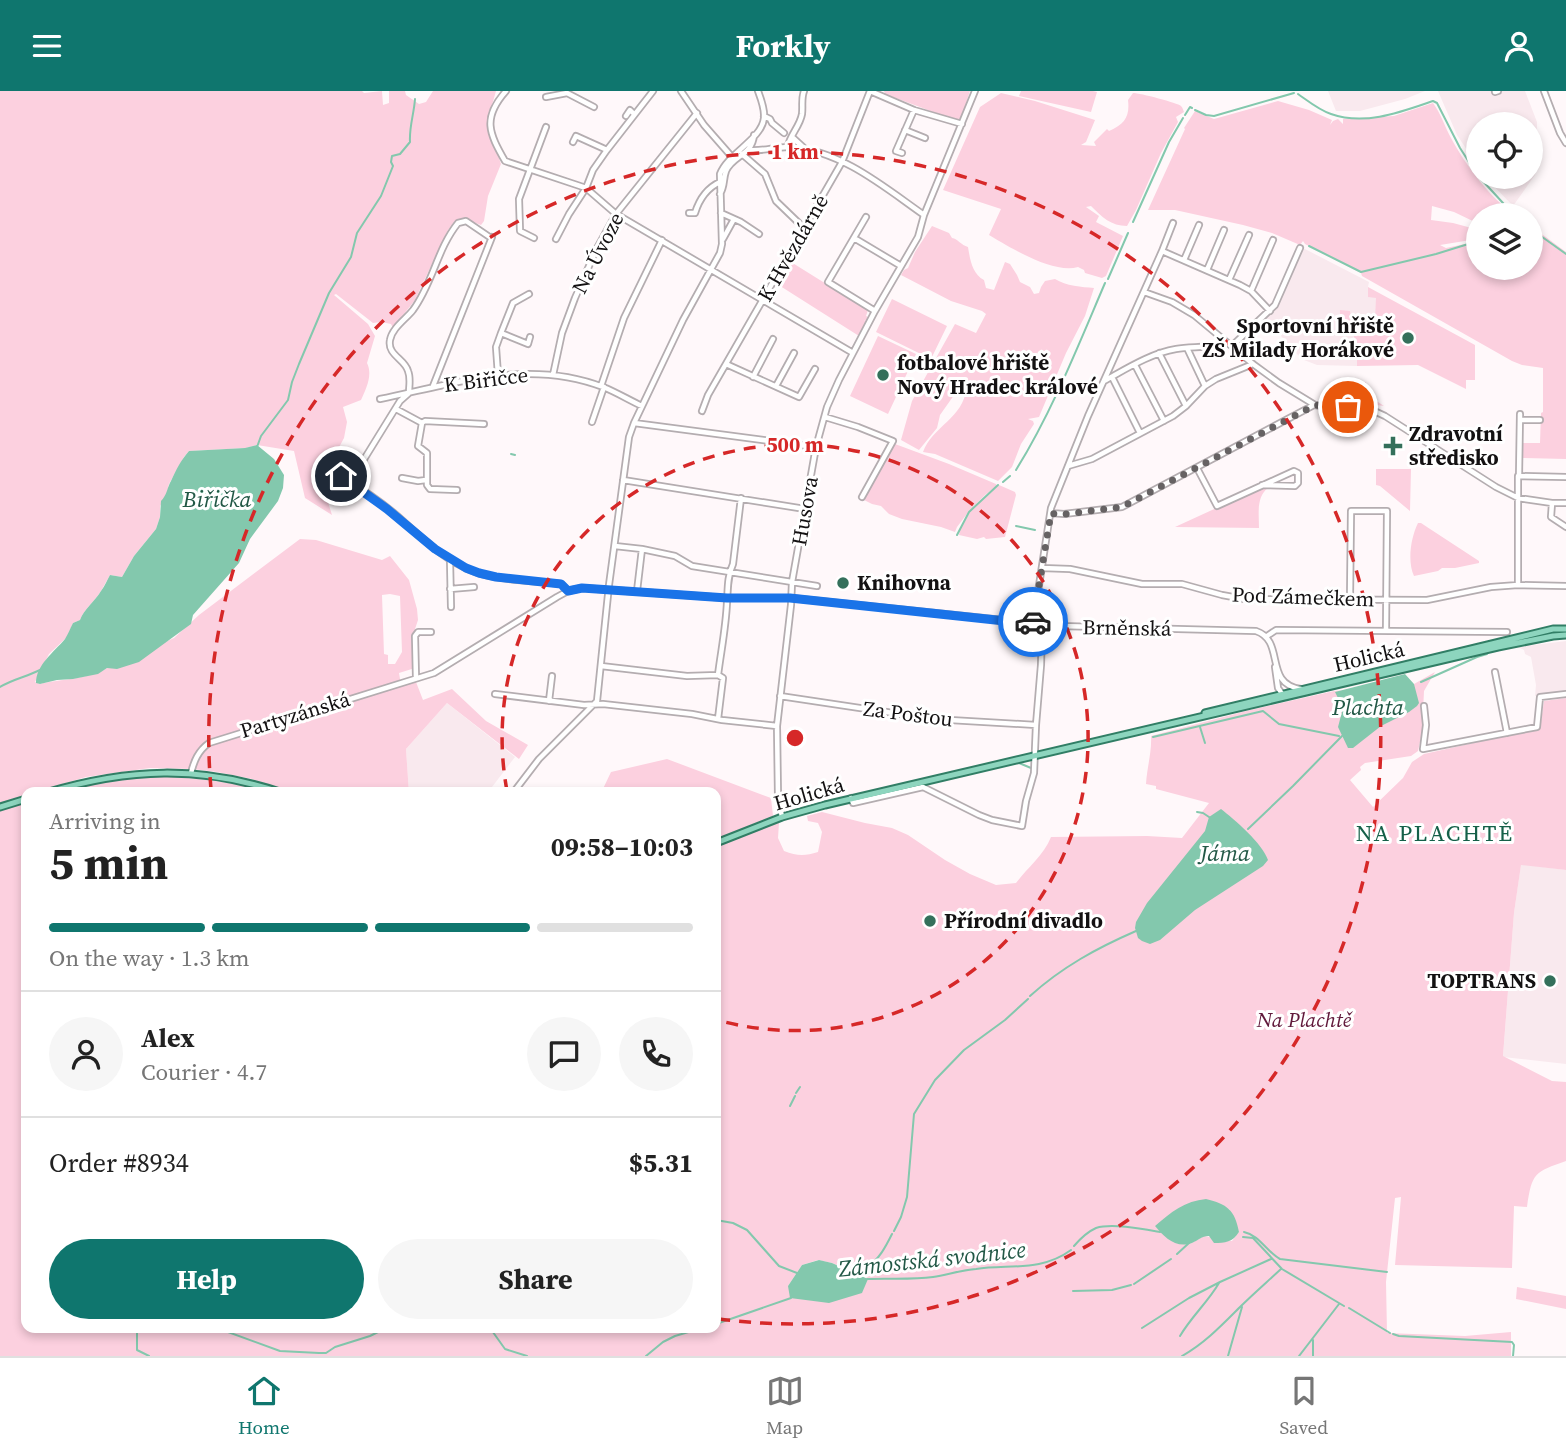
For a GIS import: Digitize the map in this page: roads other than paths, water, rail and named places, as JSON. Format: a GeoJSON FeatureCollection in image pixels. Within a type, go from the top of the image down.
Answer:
{"type":"FeatureCollection","features":[{"type":"Feature","properties":{"kind":"main road","name":"Holická"},"geometry":{"type":"LineString","coordinates":[[721,841],[782,817],[1180,720],[1273,696],[1280,691],[1303,689],[1553,629],[1566,629]]}},
{"type":"Feature","properties":{"kind":"main road","name":"Holická"},"geometry":{"type":"LineString","coordinates":[[1180,720],[1290,697],[1506,645],[1566,635]]}},
{"type":"Feature","properties":{"kind":"main road"},"geometry":{"type":"LineString","coordinates":[[66,787],[86,781],[150,772],[191,773],[264,787]]}},
{"type":"Feature","properties":{"kind":"main road"},"geometry":{"type":"LineString","coordinates":[[0,807],[21,801]]}},
{"type":"Feature","properties":{"kind":"street"},"geometry":{"type":"LineString","coordinates":[[506,91],[493,110],[489,124],[505,161],[586,188],[616,214],[853,353]]}},
{"type":"Feature","properties":{"kind":"street"},"geometry":{"type":"LineString","coordinates":[[556,239],[586,188],[593,170],[653,91]]}},
{"type":"Feature","properties":{"kind":"street"},"geometry":{"type":"LineString","coordinates":[[681,91],[704,125],[732,157]]}},
{"type":"Feature","properties":{"kind":"street"},"geometry":{"type":"LineString","coordinates":[[518,787],[539,759],[598,698],[629,437],[683,320],[720,253],[722,169],[762,126],[764,116],[758,91]]}},
{"type":"Feature","properties":{"kind":"street"},"geometry":{"type":"LineString","coordinates":[[788,146],[802,116],[804,91]]}},
{"type":"Feature","properties":{"kind":"street"},"geometry":{"type":"LineString","coordinates":[[870,91],[914,110],[962,124]]}},
{"type":"Feature","properties":{"kind":"street","name":"K Hvězdárně"},"geometry":{"type":"LineString","coordinates":[[702,411],[708,395],[842,162],[870,91]]}},
{"type":"Feature","properties":{"kind":"street","name":"Husova"},"geometry":{"type":"LineString","coordinates":[[782,817],[778,796],[777,726],[792,582],[816,447],[827,407],[839,380],[918,237],[924,215],[975,91]]}},
{"type":"Feature","properties":{"kind":"street"},"geometry":{"type":"LineString","coordinates":[[1544,91],[1566,143]]}},
{"type":"Feature","properties":{"kind":"street"},"geometry":{"type":"LineString","coordinates":[[560,101],[567,92]]}},
{"type":"Feature","properties":{"kind":"street"},"geometry":{"type":"LineString","coordinates":[[546,97],[567,92],[594,107]]}},
{"type":"Feature","properties":{"kind":"street"},"geometry":{"type":"LineString","coordinates":[[626,116],[629,110],[634,114]]}},
{"type":"Feature","properties":{"kind":"street"},"geometry":{"type":"LineString","coordinates":[[902,153],[896,151],[914,110]]}},
{"type":"Feature","properties":{"kind":"street","name":"Na Úvoze"},"geometry":{"type":"LineString","coordinates":[[553,375],[562,333],[596,250],[616,214],[697,113]]}},
{"type":"Feature","properties":{"kind":"street"},"geometry":{"type":"LineString","coordinates":[[764,116],[784,133]]}},
{"type":"Feature","properties":{"kind":"street"},"geometry":{"type":"LineString","coordinates":[[534,239],[520,231],[519,199],[546,127]]}},
{"type":"Feature","properties":{"kind":"street"},"geometry":{"type":"LineString","coordinates":[[905,130],[925,138]]}},
{"type":"Feature","properties":{"kind":"street"},"geometry":{"type":"LineString","coordinates":[[748,151],[754,135]]}},
{"type":"Feature","properties":{"kind":"street"},"geometry":{"type":"LineString","coordinates":[[573,142],[576,136],[607,150]]}},
{"type":"Feature","properties":{"kind":"street"},"geometry":{"type":"LineString","coordinates":[[792,137],[805,149]]}},
{"type":"Feature","properties":{"kind":"street"},"geometry":{"type":"LineString","coordinates":[[720,194],[728,168],[742,154],[788,146],[842,162],[869,176],[924,215]]}},
{"type":"Feature","properties":{"kind":"street"},"geometry":{"type":"LineString","coordinates":[[742,154],[765,174],[776,201],[804,228]]}},
{"type":"Feature","properties":{"kind":"street"},"geometry":{"type":"LineString","coordinates":[[689,213],[695,213],[710,186],[720,183]]}},
{"type":"Feature","properties":{"kind":"street"},"geometry":{"type":"LineString","coordinates":[[721,213],[759,234]]}},
{"type":"Feature","properties":{"kind":"street"},"geometry":{"type":"LineString","coordinates":[[866,216],[828,282],[875,311]]}},
{"type":"Feature","properties":{"kind":"street"},"geometry":{"type":"LineString","coordinates":[[722,241],[734,219]]}},
{"type":"Feature","properties":{"kind":"street"},"geometry":{"type":"LineString","coordinates":[[350,482],[400,401],[409,393],[408,368],[393,354],[391,337],[424,293],[450,234],[458,222],[466,221],[492,237],[433,386]]}},
{"type":"Feature","properties":{"kind":"street"},"geometry":{"type":"LineString","coordinates":[[1033,624],[1051,513],[1067,467],[1173,223]]}},
{"type":"Feature","properties":{"kind":"street"},"geometry":{"type":"LineString","coordinates":[[1184,260],[1199,225]]}},
{"type":"Feature","properties":{"kind":"street"},"geometry":{"type":"LineString","coordinates":[[1207,270],[1224,230]]}},
{"type":"Feature","properties":{"kind":"street"},"geometry":{"type":"LineString","coordinates":[[1229,280],[1249,235]]}},
{"type":"Feature","properties":{"kind":"street"},"geometry":{"type":"LineString","coordinates":[[854,238],[901,267]]}},
{"type":"Feature","properties":{"kind":"street"},"geometry":{"type":"LineString","coordinates":[[592,422],[624,318],[662,240]]}},
{"type":"Feature","properties":{"kind":"street"},"geometry":{"type":"LineString","coordinates":[[1251,291],[1273,240]]}},
{"type":"Feature","properties":{"kind":"street"},"geometry":{"type":"LineString","coordinates":[[1104,381],[1159,353],[1177,348],[1230,344],[1275,305],[1300,248]]}},
{"type":"Feature","properties":{"kind":"street"},"geometry":{"type":"LineString","coordinates":[[1162,251],[1251,291],[1270,311]]}},
{"type":"Feature","properties":{"kind":"street"},"geometry":{"type":"LineString","coordinates":[[1144,292],[1172,302],[1194,314],[1253,364],[1315,405],[1372,410],[1518,498],[1566,503]]}},
{"type":"Feature","properties":{"kind":"street"},"geometry":{"type":"LineString","coordinates":[[498,375],[496,347],[501,333],[513,303],[529,294]]}},
{"type":"Feature","properties":{"kind":"street"},"geometry":{"type":"LineString","coordinates":[[501,333],[528,344],[530,337]]}},
{"type":"Feature","properties":{"kind":"street"},"geometry":{"type":"LineString","coordinates":[[753,377],[774,339]]}},
{"type":"Feature","properties":{"kind":"street"},"geometry":{"type":"LineString","coordinates":[[1187,348],[1205,386]]}},
{"type":"Feature","properties":{"kind":"street"},"geometry":{"type":"LineString","coordinates":[[776,387],[794,353]]}},
{"type":"Feature","properties":{"kind":"street"},"geometry":{"type":"LineString","coordinates":[[1159,353],[1186,406]]}},
{"type":"Feature","properties":{"kind":"street"},"geometry":{"type":"LineString","coordinates":[[726,364],[799,397],[815,369]]}},
{"type":"Feature","properties":{"kind":"street"},"geometry":{"type":"LineString","coordinates":[[1067,467],[1092,459],[1174,416],[1205,386],[1253,364]]}},
{"type":"Feature","properties":{"kind":"street"},"geometry":{"type":"LineString","coordinates":[[1135,365],[1164,421]]}},
{"type":"Feature","properties":{"kind":"street","name":"K Biřičce"},"geometry":{"type":"LineString","coordinates":[[380,399],[433,386],[498,375],[553,375],[602,387],[642,406]]}},
{"type":"Feature","properties":{"kind":"street"},"geometry":{"type":"LineString","coordinates":[[1112,377],[1140,433]]}},
{"type":"Feature","properties":{"kind":"street"},"geometry":{"type":"LineString","coordinates":[[1051,513],[1058,515],[1122,507],[1315,405]]}},
{"type":"Feature","properties":{"kind":"street","name":"K Biřičce"},"geometry":{"type":"LineString","coordinates":[[396,409],[422,423],[484,424]]}},
{"type":"Feature","properties":{"kind":"street"},"geometry":{"type":"LineString","coordinates":[[825,417],[893,441],[862,497]]}},
{"type":"Feature","properties":{"kind":"street"},"geometry":{"type":"LineString","coordinates":[[1518,585],[1520,417],[1540,420]]}},
{"type":"Feature","properties":{"kind":"street"},"geometry":{"type":"LineString","coordinates":[[422,423],[418,446],[427,453],[426,480],[430,489],[457,491]]}},
{"type":"Feature","properties":{"kind":"street"},"geometry":{"type":"LineString","coordinates":[[634,423],[816,447]]}},
{"type":"Feature","properties":{"kind":"street"},"geometry":{"type":"LineString","coordinates":[[1197,468],[1217,506],[1262,485],[1294,471],[1298,473],[1298,483],[1294,486],[1262,485]]}},
{"type":"Feature","properties":{"kind":"street"},"geometry":{"type":"LineString","coordinates":[[333,471],[387,509],[450,560],[479,573],[561,584],[568,591]]}},
{"type":"Feature","properties":{"kind":"street"},"geometry":{"type":"LineString","coordinates":[[1519,476],[1566,477]]}},
{"type":"Feature","properties":{"kind":"street"},"geometry":{"type":"LineString","coordinates":[[402,478],[426,480]]}},
{"type":"Feature","properties":{"kind":"street"},"geometry":{"type":"LineString","coordinates":[[623,480],[805,509]]}},
{"type":"Feature","properties":{"kind":"street"},"geometry":{"type":"LineString","coordinates":[[718,675],[726,589],[733,564],[741,498]]}},
{"type":"Feature","properties":{"kind":"street"},"geometry":{"type":"LineString","coordinates":[[1552,503],[1551,517],[1566,527]]}},
{"type":"Feature","properties":{"kind":"street"},"geometry":{"type":"LineString","coordinates":[[1350,599],[1351,511],[1387,511],[1386,631]]}},
{"type":"Feature","properties":{"kind":"street"},"geometry":{"type":"LineString","coordinates":[[615,546],[675,556],[686,564],[817,586]]}},
{"type":"Feature","properties":{"kind":"street"},"geometry":{"type":"LineString","coordinates":[[637,591],[642,549]]}},
{"type":"Feature","properties":{"kind":"street"},"geometry":{"type":"LineString","coordinates":[[450,560],[451,607]]}},
{"type":"Feature","properties":{"kind":"street","name":"Pod Zámečkem"},"geometry":{"type":"LineString","coordinates":[[1042,568],[1070,569],[1142,584],[1182,585],[1244,599],[1427,600],[1491,587],[1566,586]]}},
{"type":"Feature","properties":{"kind":"street"},"geometry":{"type":"LineString","coordinates":[[450,589],[474,587]]}},
{"type":"Feature","properties":{"kind":"street","name":"Partyzánská"},"geometry":{"type":"LineString","coordinates":[[191,773],[200,752],[214,741],[434,673],[568,591],[582,588],[609,590]]}},
{"type":"Feature","properties":{"kind":"street","name":"Brněnská"},"geometry":{"type":"LineString","coordinates":[[609,590],[727,598],[790,598],[1090,628],[1256,631],[1267,636],[1276,631],[1507,632]]}},
{"type":"Feature","properties":{"kind":"street"},"geometry":{"type":"LineString","coordinates":[[851,799],[853,803],[923,787],[992,820],[1022,826],[1036,754],[1042,625]]}},
{"type":"Feature","properties":{"kind":"street"},"geometry":{"type":"LineString","coordinates":[[416,678],[415,636],[418,632],[431,632]]}},
{"type":"Feature","properties":{"kind":"street"},"geometry":{"type":"LineString","coordinates":[[1267,636],[1281,679],[1292,687],[1303,689]]}},
{"type":"Feature","properties":{"kind":"street"},"geometry":{"type":"LineString","coordinates":[[1274,656],[1280,691],[1290,697]]}},
{"type":"Feature","properties":{"kind":"street"},"geometry":{"type":"LineString","coordinates":[[601,666],[687,676],[718,675],[723,678],[718,719]]}},
{"type":"Feature","properties":{"kind":"street"},"geometry":{"type":"LineString","coordinates":[[1495,672],[1507,733]]}},
{"type":"Feature","properties":{"kind":"street"},"geometry":{"type":"LineString","coordinates":[[549,701],[552,676]]}},
{"type":"Feature","properties":{"kind":"street"},"geometry":{"type":"LineString","coordinates":[[495,694],[692,714],[777,726]]}},
{"type":"Feature","properties":{"kind":"street"},"geometry":{"type":"LineString","coordinates":[[1424,706],[1426,725],[1423,749],[1537,727],[1540,697],[1566,694]]}},
{"type":"Feature","properties":{"kind":"street","name":"Za Poštou"},"geometry":{"type":"LineString","coordinates":[[780,696],[933,719],[1036,725]]}},
{"type":"Feature","properties":{"kind":"water","name":"Biřička"},"geometry":{"type":"Polygon","coordinates":[[[257,445],[274,459],[284,475],[283,488],[278,501],[250,539],[239,563],[193,615],[191,624],[139,662],[117,669],[107,668],[98,674],[36,683],[42,665],[65,639],[73,623],[80,620],[110,575],[122,577],[134,556],[156,529],[161,501],[189,451],[257,445]]]}},
{"type":"Feature","properties":{"kind":"water","name":"Plachta"},"geometry":{"type":"Polygon","coordinates":[[[1405,674],[1414,684],[1419,703],[1417,706],[1381,726],[1353,748],[1348,748],[1338,727],[1343,708],[1335,692],[1405,674]]]}},
{"type":"Feature","properties":{"kind":"water","name":"Jáma"},"geometry":{"type":"Polygon","coordinates":[[[1221,809],[1254,839],[1268,860],[1263,866],[1195,910],[1160,940],[1150,944],[1142,941],[1135,928],[1147,903],[1205,831],[1209,817],[1221,809]]]}},
{"type":"Feature","properties":{"kind":"water"},"geometry":{"type":"Polygon","coordinates":[[[1206,1199],[1225,1206],[1232,1213],[1239,1232],[1231,1240],[1214,1243],[1206,1236],[1192,1243],[1181,1244],[1166,1238],[1155,1226],[1179,1208],[1206,1199]]]}},
{"type":"Feature","properties":{"kind":"water"},"geometry":{"type":"Polygon","coordinates":[[[819,1260],[868,1279],[862,1293],[829,1303],[790,1298],[788,1286],[802,1265],[819,1260]]]}},
{"type":"Feature","properties":{"kind":"waterway"},"geometry":{"type":"LineString","coordinates":[[1195,110],[1214,116],[1294,93]]}},
{"type":"Feature","properties":{"kind":"waterway"},"geometry":{"type":"LineString","coordinates":[[1298,94],[1327,112],[1357,119],[1383,116],[1433,101],[1437,103],[1466,157]]}},
{"type":"Feature","properties":{"kind":"waterway","name":"Biřička"},"geometry":{"type":"LineString","coordinates":[[257,447],[261,436],[288,400],[292,382],[329,293],[351,257],[357,233],[381,196],[393,166],[392,156],[400,154],[410,142],[415,99]]}},
{"type":"Feature","properties":{"kind":"waterway"},"geometry":{"type":"LineString","coordinates":[[1185,115],[1190,107],[1192,108]]}},
{"type":"Feature","properties":{"kind":"waterway"},"geometry":{"type":"LineString","coordinates":[[1133,222],[1169,142],[1183,118]]}},
{"type":"Feature","properties":{"kind":"waterway"},"geometry":{"type":"LineString","coordinates":[[1490,189],[1503,203]]}},
{"type":"Feature","properties":{"kind":"waterway"},"geometry":{"type":"LineString","coordinates":[[1108,279],[1128,233]]}},
{"type":"Feature","properties":{"kind":"waterway"},"geometry":{"type":"LineString","coordinates":[[1543,238],[1566,254]]}},
{"type":"Feature","properties":{"kind":"waterway"},"geometry":{"type":"LineString","coordinates":[[1309,246],[1361,272],[1466,245]]}},
{"type":"Feature","properties":{"kind":"waterway"},"geometry":{"type":"LineString","coordinates":[[1016,470],[1053,402],[1105,283]]}},
{"type":"Feature","properties":{"kind":"waterway"},"geometry":{"type":"LineString","coordinates":[[511,454],[515,455]]}},
{"type":"Feature","properties":{"kind":"waterway"},"geometry":{"type":"LineString","coordinates":[[1003,482],[1010,476]]}},
{"type":"Feature","properties":{"kind":"waterway"},"geometry":{"type":"LineString","coordinates":[[957,535],[969,512],[998,485]]}},
{"type":"Feature","properties":{"kind":"waterway"},"geometry":{"type":"LineString","coordinates":[[1016,526],[1035,530]]}},
{"type":"Feature","properties":{"kind":"waterway"},"geometry":{"type":"LineString","coordinates":[[1421,682],[1487,654]]}},
{"type":"Feature","properties":{"kind":"waterway","name":"Biřička"},"geometry":{"type":"LineString","coordinates":[[0,687],[40,670]]}},
{"type":"Feature","properties":{"kind":"waterway"},"geometry":{"type":"LineString","coordinates":[[1153,737],[1263,711],[1279,724],[1339,736]]}},
{"type":"Feature","properties":{"kind":"waterway"},"geometry":{"type":"LineString","coordinates":[[1200,727],[1205,743]]}},
{"type":"Feature","properties":{"kind":"waterway"},"geometry":{"type":"LineString","coordinates":[[1248,829],[1342,736]]}},
{"type":"Feature","properties":{"kind":"waterway"},"geometry":{"type":"LineString","coordinates":[[1019,763],[1031,768]]}},
{"type":"Feature","properties":{"kind":"waterway"},"geometry":{"type":"LineString","coordinates":[[1197,812],[1209,817]]}},
{"type":"Feature","properties":{"kind":"waterway"},"geometry":{"type":"LineString","coordinates":[[1030,996],[1080,959],[1136,931]]}},
{"type":"Feature","properties":{"kind":"waterway"},"geometry":{"type":"LineString","coordinates":[[894,1231],[907,1197],[914,1114],[935,1080],[964,1050],[1028,999]]}},
{"type":"Feature","properties":{"kind":"waterway"},"geometry":{"type":"LineString","coordinates":[[796,1093],[800,1087]]}},
{"type":"Feature","properties":{"kind":"waterway"},"geometry":{"type":"LineString","coordinates":[[790,1106],[795,1096]]}},
{"type":"Feature","properties":{"kind":"waterway"},"geometry":{"type":"LineString","coordinates":[[721,1221],[747,1230],[779,1266],[797,1273]]}},
{"type":"Feature","properties":{"kind":"waterway","name":"Zámostská svodnice"},"geometry":{"type":"LineString","coordinates":[[1074,1246],[1096,1228],[1128,1227],[1160,1232]]}},
{"type":"Feature","properties":{"kind":"waterway"},"geometry":{"type":"LineString","coordinates":[[1244,1232],[1280,1259],[1387,1272]]}},
{"type":"Feature","properties":{"kind":"waterway"},"geometry":{"type":"LineString","coordinates":[[867,1267],[879,1257],[892,1234]]}},
{"type":"Feature","properties":{"kind":"waterway","name":"Zámostská svodnice"},"geometry":{"type":"LineString","coordinates":[[1243,1237],[1253,1238],[1282,1269],[1344,1306]]}},
{"type":"Feature","properties":{"kind":"waterway"},"geometry":{"type":"LineString","coordinates":[[1177,1254],[1189,1243]]}},
{"type":"Feature","properties":{"kind":"waterway","name":"Zámostská svodnice"},"geometry":{"type":"LineString","coordinates":[[867,1279],[925,1278],[970,1270],[1025,1266],[1048,1262],[1071,1250]]}},
{"type":"Feature","properties":{"kind":"waterway"},"geometry":{"type":"LineString","coordinates":[[1134,1284],[1171,1259]]}},
{"type":"Feature","properties":{"kind":"waterway"},"geometry":{"type":"LineString","coordinates":[[1142,1328],[1189,1298],[1271,1259]]}},
{"type":"Feature","properties":{"kind":"waterway"},"geometry":{"type":"LineString","coordinates":[[857,1274],[864,1269]]}},
{"type":"Feature","properties":{"kind":"waterway"},"geometry":{"type":"LineString","coordinates":[[1182,1356],[1213,1333],[1281,1269]]}},
{"type":"Feature","properties":{"kind":"waterway"},"geometry":{"type":"LineString","coordinates":[[1180,1336],[1219,1283]]}},
{"type":"Feature","properties":{"kind":"waterway"},"geometry":{"type":"LineString","coordinates":[[1073,1291],[1112,1290],[1131,1285]]}},
{"type":"Feature","properties":{"kind":"waterway","name":"Zámostská svodnice"},"geometry":{"type":"LineString","coordinates":[[721,1322],[791,1298]]}},
{"type":"Feature","properties":{"kind":"waterway"},"geometry":{"type":"LineString","coordinates":[[1299,1356],[1339,1304]]}},
{"type":"Feature","properties":{"kind":"waterway"},"geometry":{"type":"LineString","coordinates":[[1228,1356],[1242,1307]]}},
{"type":"Feature","properties":{"kind":"waterway","name":"Zámostská svodnice"},"geometry":{"type":"LineString","coordinates":[[1349,1308],[1390,1333]]}},
{"type":"Feature","properties":{"kind":"waterway"},"geometry":{"type":"LineString","coordinates":[[137,1333],[137,1350],[149,1356]]}},
{"type":"Feature","properties":{"kind":"waterway"},"geometry":{"type":"LineString","coordinates":[[231,1333],[280,1351],[319,1353],[326,1353],[335,1347],[376,1333]]}},
{"type":"Feature","properties":{"kind":"waterway"},"geometry":{"type":"LineString","coordinates":[[494,1333],[505,1349],[527,1356]]}},
{"type":"Feature","properties":{"kind":"waterway","name":"Zámostská svodnice"},"geometry":{"type":"LineString","coordinates":[[646,1356],[663,1342],[685,1333]]}},
{"type":"Feature","properties":{"kind":"waterway","name":"Zámostská svodnice"},"geometry":{"type":"LineString","coordinates":[[1393,1334],[1512,1342],[1513,1356]]}},
{"type":"Feature","properties":{"kind":"waterway"},"geometry":{"type":"LineString","coordinates":[[1313,1340],[1313,1356]]}},
{"type":"Feature","properties":{"kind":"place","name":"Sportovní hřiště ZŠ Milady Horákové"},"geometry":{"type":"Point","coordinates":[1408,338]}},
{"type":"Feature","properties":{"kind":"place","name":"fotbalové hřiště Nový Hradec králové"},"geometry":{"type":"Point","coordinates":[883,375]}},
{"type":"Feature","properties":{"kind":"place","name":"Zdravotní středisko"},"geometry":{"type":"Point","coordinates":[1393,446]}},
{"type":"Feature","properties":{"kind":"place","name":"Knihovna"},"geometry":{"type":"Point","coordinates":[843,583]}},
{"type":"Feature","properties":{"kind":"place","name":"Přírodní divadlo"},"geometry":{"type":"Point","coordinates":[930,921]}},
{"type":"Feature","properties":{"kind":"place","name":"TOPTRANS"},"geometry":{"type":"Point","coordinates":[1550,981]}},
{"type":"Feature","properties":{"kind":"district","name":"NA PLACHTĚ"},"geometry":{"type":"Point","coordinates":[1435,833]}},
{"type":"Feature","properties":{"kind":"park label","name":"Na Plachtě"},"geometry":{"type":"Point","coordinates":[1304,1020]}}]}
